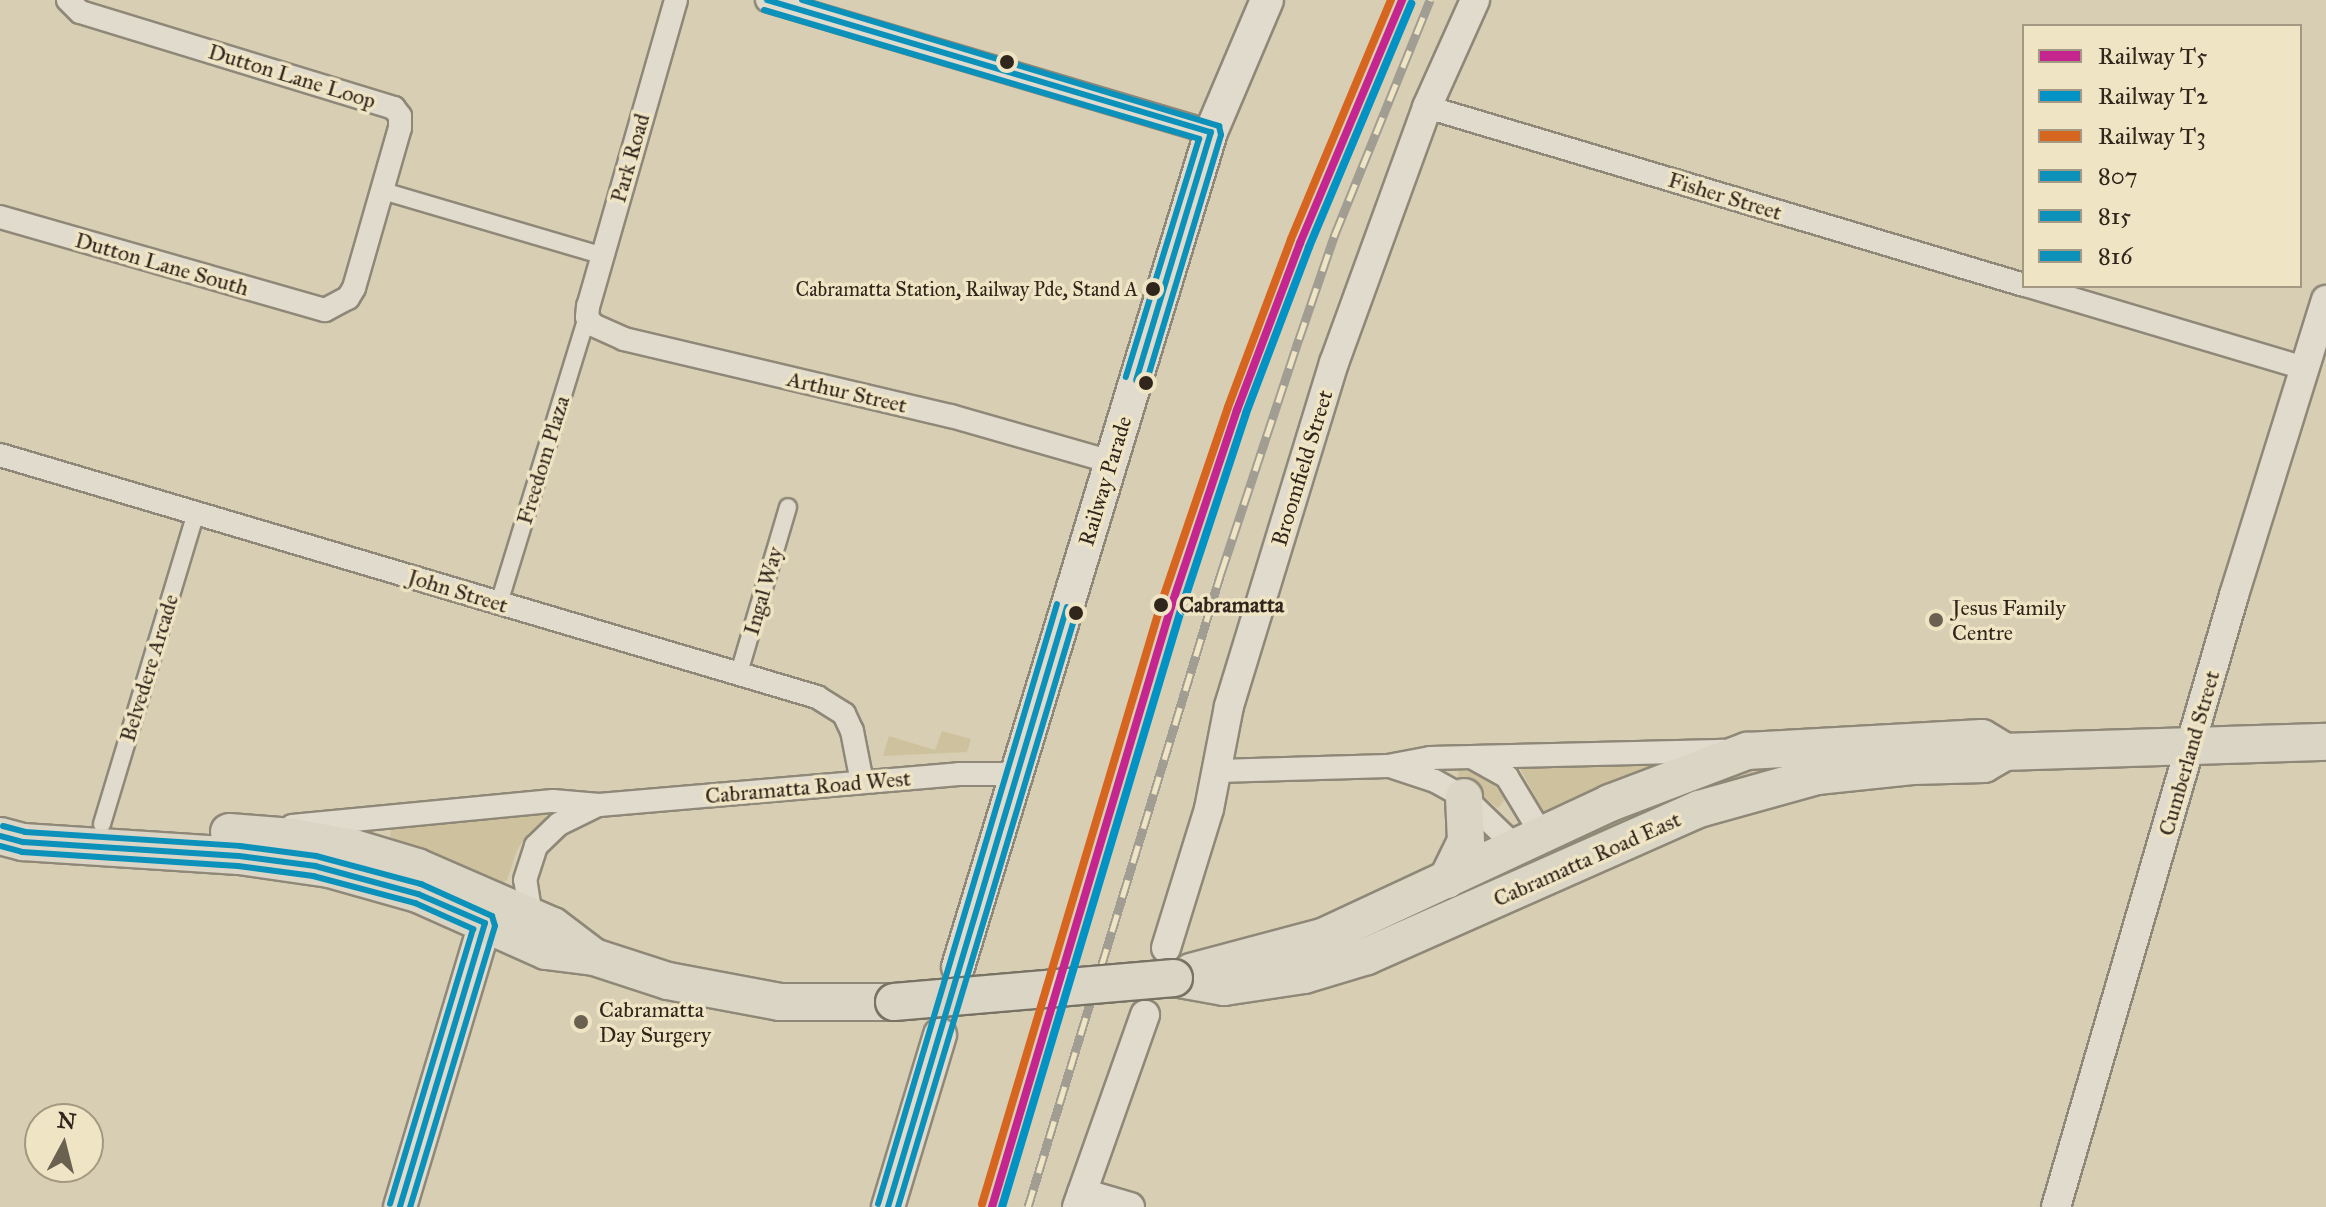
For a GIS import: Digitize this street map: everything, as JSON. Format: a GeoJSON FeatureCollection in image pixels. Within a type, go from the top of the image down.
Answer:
{"type":"FeatureCollection","features":[{"type":"Feature","properties":{"kind":"main road","name":"Railway Parade"},"geometry":{"type":"LineString","coordinates":[[958,967],[1211,132],[1267,0]]}},
{"type":"Feature","properties":{"kind":"main road","name":"Cabramatta Road East"},"geometry":{"type":"LineString","coordinates":[[1224,974],[1271,953],[1325,936],[1646,788],[1747,751],[1820,744],[1982,738],[2005,752]]}},
{"type":"Feature","properties":{"kind":"main road","name":"Cabramatta Road East"},"geometry":{"type":"LineString","coordinates":[[894,1002],[1170,963],[1224,974],[1304,975],[1367,956],[1731,797],[1817,776],[1866,769],[1984,764],[2005,752],[2326,742]]}},
{"type":"Feature","properties":{"kind":"main road"},"geometry":{"type":"LineString","coordinates":[[1447,880],[1466,841],[1464,797]]}},
{"type":"Feature","properties":{"kind":"main road","name":"Cabramatta Road West"},"geometry":{"type":"LineString","coordinates":[[0,822],[20,819],[215,831],[293,837],[354,848],[417,867],[531,916],[553,926],[594,957]]}},
{"type":"Feature","properties":{"kind":"main road","name":"Cabramatta Road West"},"geometry":{"type":"LineString","coordinates":[[0,836],[23,842],[239,856],[329,869],[418,894],[546,951],[594,957],[668,981],[780,1002],[894,1002]]}},
{"type":"Feature","properties":{"kind":"main road"},"geometry":{"type":"LineString","coordinates":[[1529,841],[1548,877]]}},
{"type":"Feature","properties":{"kind":"main road"},"geometry":{"type":"LineString","coordinates":[[400,1207],[485,923]]}},
{"type":"Feature","properties":{"kind":"main road"},"geometry":{"type":"LineString","coordinates":[[888,1207],[940,1035]]}},
{"type":"Feature","properties":{"kind":"street","name":"Dutton Lane Loop"},"geometry":{"type":"LineString","coordinates":[[68,0],[80,12],[394,108],[400,116],[400,128],[354,288],[348,298],[325,310]]}},
{"type":"Feature","properties":{"kind":"street","name":"Park Road"},"geometry":{"type":"LineString","coordinates":[[587,317],[601,255],[676,0]]}},
{"type":"Feature","properties":{"kind":"street"},"geometry":{"type":"LineString","coordinates":[[767,0],[1211,132]]}},
{"type":"Feature","properties":{"kind":"street","name":"Broomfield Street"},"geometry":{"type":"LineString","coordinates":[[1170,963],[1218,771],[1229,706],[1334,363],[1427,107],[1475,0]]}},
{"type":"Feature","properties":{"kind":"street","name":"Fisher Street"},"geometry":{"type":"LineString","coordinates":[[1427,107],[2022,284]]}},
{"type":"Feature","properties":{"kind":"street"},"geometry":{"type":"LineString","coordinates":[[383,191],[601,255]]}},
{"type":"Feature","properties":{"kind":"street","name":"Dutton Lane South"},"geometry":{"type":"LineString","coordinates":[[0,217],[325,310]]}},
{"type":"Feature","properties":{"kind":"street","name":"Fisher Street"},"geometry":{"type":"LineString","coordinates":[[2036,288],[2304,368]]}},
{"type":"Feature","properties":{"kind":"street","name":"Cumberland Street"},"geometry":{"type":"LineString","coordinates":[[2056,1207],[2326,300]]}},
{"type":"Feature","properties":{"kind":"street","name":"Arthur Street"},"geometry":{"type":"LineString","coordinates":[[587,317],[593,325],[624,339],[951,416],[1111,462]]}},
{"type":"Feature","properties":{"kind":"street","name":"Freedom Plaza"},"geometry":{"type":"LineString","coordinates":[[499,603],[587,317]]}},
{"type":"Feature","properties":{"kind":"street","name":"John Street"},"geometry":{"type":"LineString","coordinates":[[0,455],[817,697],[844,714],[852,731],[862,782]]}},
{"type":"Feature","properties":{"kind":"street","name":"Ingal Way"},"geometry":{"type":"LineString","coordinates":[[738,676],[788,507]]}},
{"type":"Feature","properties":{"kind":"street","name":"Belvedere Arcade"},"geometry":{"type":"LineString","coordinates":[[102,824],[196,512]]}},
{"type":"Feature","properties":{"kind":"street","name":"Cabramatta Road East"},"geometry":{"type":"LineString","coordinates":[[1218,771],[1388,766],[1430,758],[1747,751]]}},
{"type":"Feature","properties":{"kind":"street","name":"Cabramatta Road East"},"geometry":{"type":"LineString","coordinates":[[1468,757],[1490,764],[1507,777],[1529,841]]}},
{"type":"Feature","properties":{"kind":"street","name":"Cabramatta Road East"},"geometry":{"type":"LineString","coordinates":[[1388,766],[1435,781],[1529,841]]}},
{"type":"Feature","properties":{"kind":"street","name":"Cabramatta Road West"},"geometry":{"type":"LineString","coordinates":[[215,831],[553,801],[599,805],[968,773],[1017,774]]}},
{"type":"Feature","properties":{"kind":"street","name":"Cabramatta Road West"},"geometry":{"type":"LineString","coordinates":[[531,916],[525,880],[536,846],[559,824],[599,805]]}},
{"type":"Feature","properties":{"kind":"street"},"geometry":{"type":"LineString","coordinates":[[1130,1207],[1080,1200],[1145,1015]]}},
{"type":"Feature","properties":{"kind":"shaded area"},"geometry":{"type":"Polygon","coordinates":[[[942,731],[971,739],[967,752],[883,756],[889,736],[935,750],[942,731]]]}},
{"type":"Feature","properties":{"kind":"shaded area"},"geometry":{"type":"Polygon","coordinates":[[[1676,759],[1545,815],[1518,765],[1676,759]]]}},
{"type":"Feature","properties":{"kind":"shaded area"},"geometry":{"type":"Polygon","coordinates":[[[1745,763],[1788,766],[1700,787],[1745,763]]]}},
{"type":"Feature","properties":{"kind":"shaded area"},"geometry":{"type":"Polygon","coordinates":[[[1459,768],[1486,778],[1507,797],[1498,808],[1458,778],[1459,768]]]}},
{"type":"Feature","properties":{"kind":"shaded area"},"geometry":{"type":"Polygon","coordinates":[[[542,808],[546,817],[528,834],[517,850],[507,880],[498,885],[390,839],[392,823],[542,808]]]}},
{"type":"Feature","properties":{"kind":"railway"},"geometry":{"type":"LineString","coordinates":[[1028,1207],[1221,573],[1335,234],[1430,0]]}},
{"type":"Feature","properties":{"kind":"rail line","name":"T3"},"geometry":{"type":"LineString","coordinates":[[982,1204],[1161,604],[1228,407],[1291,239],[1391,0]]}},
{"type":"Feature","properties":{"kind":"rail line","name":"T5"},"geometry":{"type":"LineString","coordinates":[[992,1207],[1171,607],[1237,410],[1300,243],[1402,0]]}},
{"type":"Feature","properties":{"kind":"rail line","name":"T2"},"geometry":{"type":"LineString","coordinates":[[1002,1207],[1181,610],[1246,413],[1309,247],[1411,4]]}},
{"type":"Feature","properties":{"kind":"transit line","name":"807"},"geometry":{"type":"LineString","coordinates":[[767,0],[1211,132],[1136,380]]}},
{"type":"Feature","properties":{"kind":"transit line","name":"816"},"geometry":{"type":"LineString","coordinates":[[802,0],[1219,126],[1221,135],[1146,383]]}},
{"type":"Feature","properties":{"kind":"transit line","name":"815"},"geometry":{"type":"LineString","coordinates":[[764,10],[1199,139],[1126,377]]}},
{"type":"Feature","properties":{"kind":"transit line","name":"816"},"geometry":{"type":"LineString","coordinates":[[878,1204],[1057,604]]}},
{"type":"Feature","properties":{"kind":"transit line","name":"807"},"geometry":{"type":"LineString","coordinates":[[888,1207],[1067,607]]}},
{"type":"Feature","properties":{"kind":"transit line","name":"815"},"geometry":{"type":"LineString","coordinates":[[898,1207],[1077,610]]}},
{"type":"Feature","properties":{"kind":"transit line","name":"816"},"geometry":{"type":"LineString","coordinates":[[3,826],[25,832],[240,846],[316,856],[421,884],[492,916],[495,926],[410,1207]]}},
{"type":"Feature","properties":{"kind":"transit line","name":"807"},"geometry":{"type":"LineString","coordinates":[[0,836],[23,842],[239,856],[315,866],[418,894],[485,923],[400,1207]]}},
{"type":"Feature","properties":{"kind":"transit line","name":"815"},"geometry":{"type":"LineString","coordinates":[[0,846],[22,852],[238,866],[313,876],[415,903],[473,929],[390,1204]]}},
{"type":"Feature","properties":{"kind":"place","name":"Cabramatta Station, Railway Pde, Stand A"},"geometry":{"type":"Point","coordinates":[1153,289]}},
{"type":"Feature","properties":{"kind":"place","name":"Cabramatta"},"geometry":{"type":"Point","coordinates":[1161,605]}},
{"type":"Feature","properties":{"kind":"place","name":"Jesus Family Centre"},"geometry":{"type":"Point","coordinates":[1936,620]}},
{"type":"Feature","properties":{"kind":"place","name":"Cabramatta Day Surgery"},"geometry":{"type":"Point","coordinates":[581,1022]}}]}
